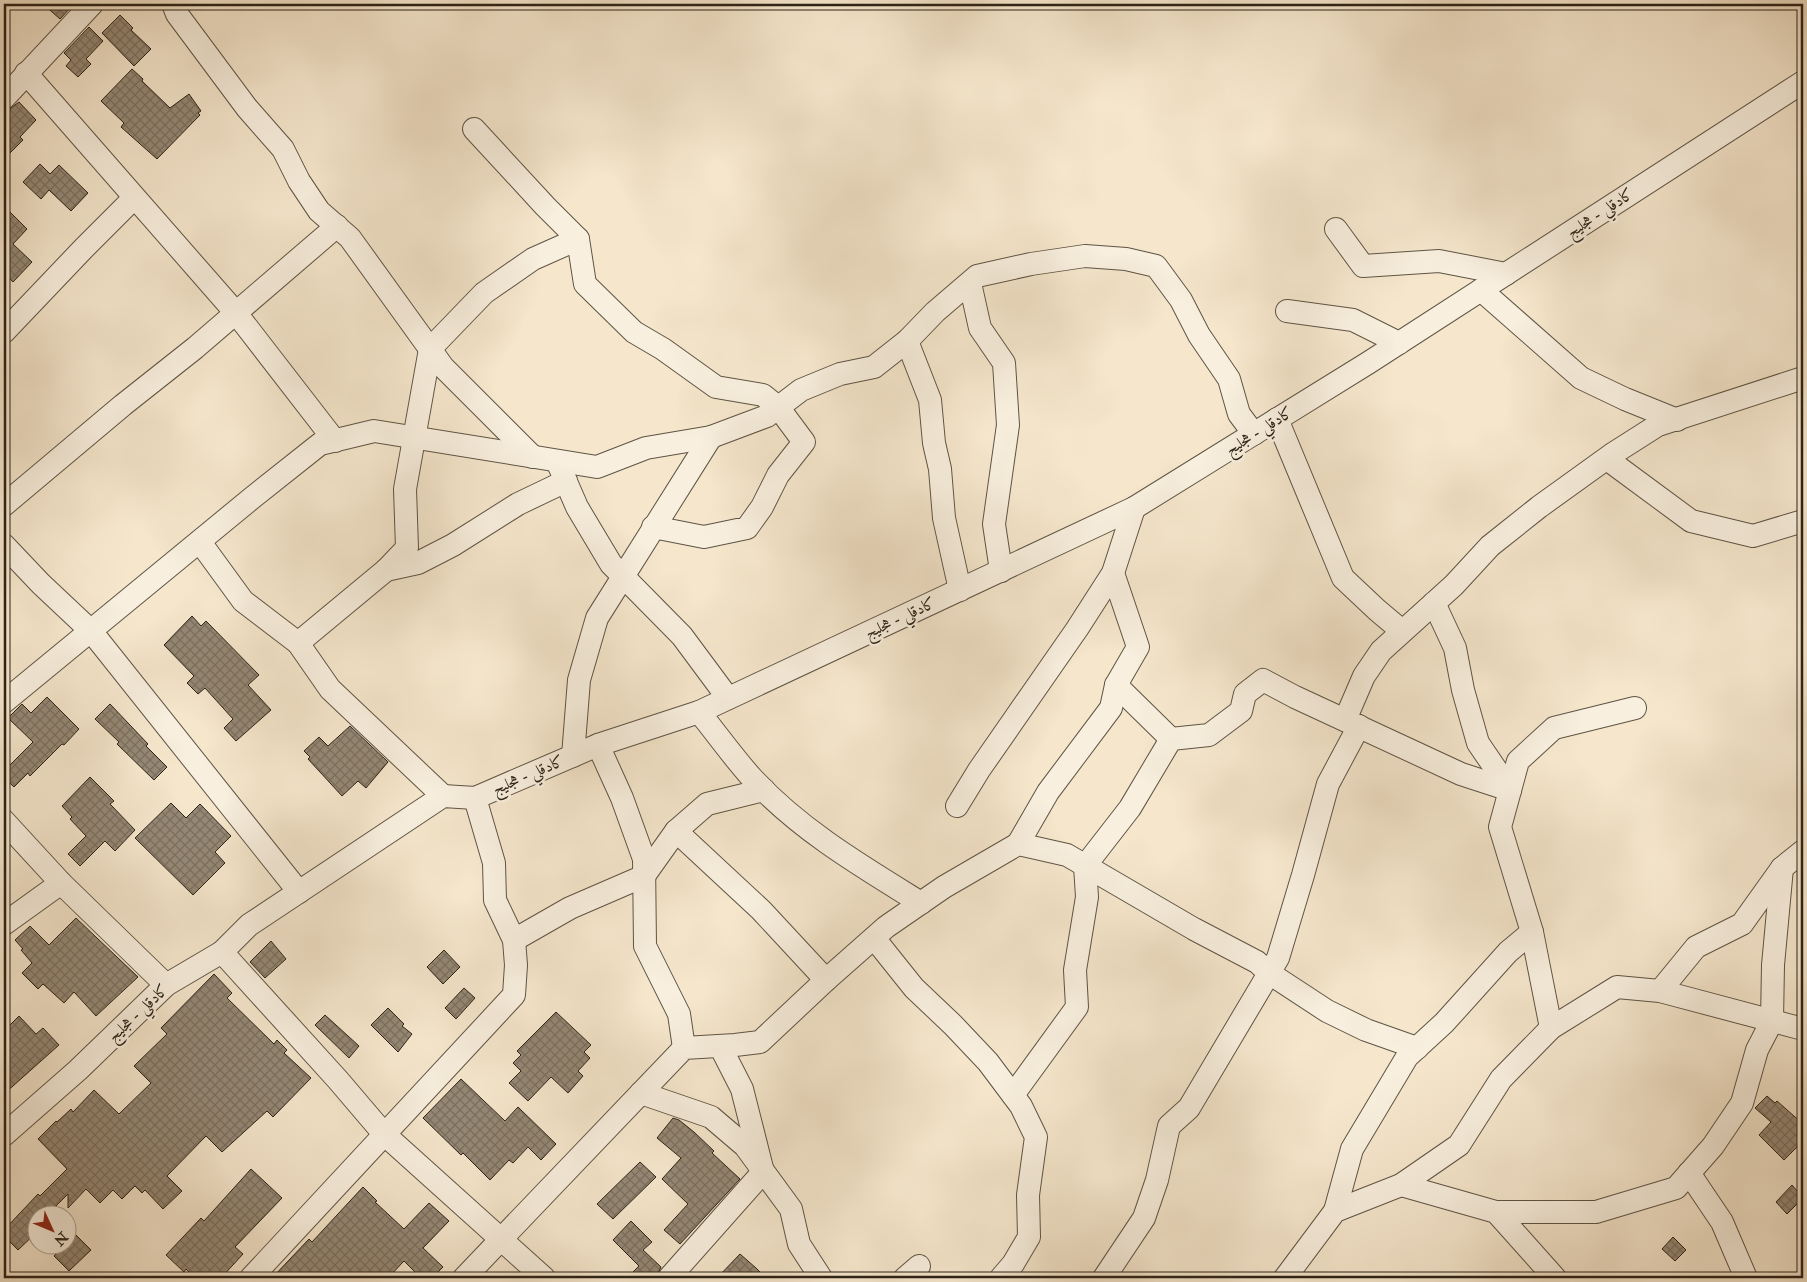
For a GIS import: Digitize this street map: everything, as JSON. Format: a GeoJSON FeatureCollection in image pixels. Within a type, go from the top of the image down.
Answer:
{"type":"FeatureCollection","features":[{"type":"Feature","properties":{"kind":"street"},"geometry":{"type":"LineString","coordinates":[[4,98],[92,4]]}},
{"type":"Feature","properties":{"kind":"street"},"geometry":{"type":"LineString","coordinates":[[173,4],[177,14],[247,108],[283,149],[299,181],[319,211],[350,238],[443,367],[533,457]]}},
{"type":"Feature","properties":{"kind":"street"},"geometry":{"type":"LineString","coordinates":[[26,73],[236,313],[335,441]]}},
{"type":"Feature","properties":{"kind":"street","name":"كادقلي - هجليج"},"geometry":{"type":"LineString","coordinates":[[4,1135],[78,1070],[166,985],[222,952],[249,925],[443,796],[475,798],[598,745],[699,712],[1134,508],[1399,343],[1803,82]]}},
{"type":"Feature","properties":{"kind":"street"},"geometry":{"type":"LineString","coordinates":[[474,129],[578,239],[585,284],[634,332],[664,349],[716,387],[763,396],[778,407],[804,442],[778,475],[762,507],[747,528],[704,537],[652,527]]}},
{"type":"Feature","properties":{"kind":"street"},"geometry":{"type":"LineString","coordinates":[[4,332],[134,198]]}},
{"type":"Feature","properties":{"kind":"street"},"geometry":{"type":"LineString","coordinates":[[4,505],[123,405],[195,348],[337,226]]}},
{"type":"Feature","properties":{"kind":"street"},"geometry":{"type":"LineString","coordinates":[[1336,229],[1364,266],[1439,261],[1506,274]]}},
{"type":"Feature","properties":{"kind":"street"},"geometry":{"type":"LineString","coordinates":[[298,643],[386,570],[407,548],[405,489],[430,349],[484,293],[533,259],[578,239]]}},
{"type":"Feature","properties":{"kind":"street"},"geometry":{"type":"LineString","coordinates":[[386,570],[418,563],[453,545],[518,504],[562,471],[597,467],[646,448],[710,437],[767,416],[800,390],[840,374],[874,367],[907,341],[935,312],[977,276],[1031,264],[1085,256],[1126,259],[1156,266],[1181,300],[1199,335],[1229,379],[1239,414],[1254,434]]}},
{"type":"Feature","properties":{"kind":"street"},"geometry":{"type":"LineString","coordinates":[[970,283],[980,328],[1004,363],[1008,425],[994,524],[1001,570]]}},
{"type":"Feature","properties":{"kind":"street"},"geometry":{"type":"LineString","coordinates":[[1480,290],[1581,378],[1625,399],[1677,420]]}},
{"type":"Feature","properties":{"kind":"street"},"geometry":{"type":"LineString","coordinates":[[1286,311],[1353,320],[1399,343]]}},
{"type":"Feature","properties":{"kind":"street"},"geometry":{"type":"LineString","coordinates":[[907,341],[930,400],[934,443],[940,469],[944,518],[960,590]]}},
{"type":"Feature","properties":{"kind":"street"},"geometry":{"type":"LineString","coordinates":[[1104,1278],[1144,1218],[1157,1180],[1169,1126],[1189,1108],[1278,958],[1328,784],[1352,723],[1364,676],[1380,652],[1454,585],[1490,546],[1539,507],[1658,425],[1803,378]]}},
{"type":"Feature","properties":{"kind":"street"},"geometry":{"type":"LineString","coordinates":[[1277,419],[1343,578],[1402,631]]}},
{"type":"Feature","properties":{"kind":"street"},"geometry":{"type":"LineString","coordinates":[[4,702],[320,444],[374,431],[533,457],[562,471],[577,507],[611,564],[682,636],[728,698]]}},
{"type":"Feature","properties":{"kind":"street"},"geometry":{"type":"LineString","coordinates":[[574,756],[580,680],[596,618],[710,437]]}},
{"type":"Feature","properties":{"kind":"street"},"geometry":{"type":"LineString","coordinates":[[1607,459],[1691,521],[1753,536],[1803,521]]}},
{"type":"Feature","properties":{"kind":"street"},"geometry":{"type":"LineString","coordinates":[[957,806],[979,770],[1077,629],[1113,573],[1134,508]]}},
{"type":"Feature","properties":{"kind":"street"},"geometry":{"type":"LineString","coordinates":[[200,542],[244,600],[298,643],[330,689],[443,796]]}},
{"type":"Feature","properties":{"kind":"street"},"geometry":{"type":"LineString","coordinates":[[4,544],[41,584],[91,631],[299,892]]}},
{"type":"Feature","properties":{"kind":"street"},"geometry":{"type":"LineString","coordinates":[[464,1278],[684,1048],[760,1042],[886,927],[944,887],[1018,844],[1048,792],[1111,708],[1116,685],[1138,647],[1113,573]]}},
{"type":"Feature","properties":{"kind":"street"},"geometry":{"type":"LineString","coordinates":[[1434,603],[1455,648],[1462,690],[1478,744],[1510,790]]}},
{"type":"Feature","properties":{"kind":"street"},"geometry":{"type":"LineString","coordinates":[[1171,739],[1209,734],[1241,711],[1245,694],[1263,680],[1295,697],[1461,774],[1510,790]]}},
{"type":"Feature","properties":{"kind":"street"},"geometry":{"type":"LineString","coordinates":[[1116,685],[1171,739]]}},
{"type":"Feature","properties":{"kind":"street"},"geometry":{"type":"LineString","coordinates":[[1551,1028],[1532,932],[1500,827],[1518,761],[1554,728],[1635,708]]}},
{"type":"Feature","properties":{"kind":"street"},"geometry":{"type":"LineString","coordinates":[[699,712],[752,778],[807,828],[843,855],[921,903]]}},
{"type":"Feature","properties":{"kind":"street"},"geometry":{"type":"LineString","coordinates":[[1013,1095],[1077,1008],[1076,970],[1087,897],[1085,866],[1130,808],[1171,739]]}},
{"type":"Feature","properties":{"kind":"street"},"geometry":{"type":"LineString","coordinates":[[598,745],[622,798],[644,859],[645,946],[679,1014],[684,1048]]}},
{"type":"Feature","properties":{"kind":"street"},"geometry":{"type":"LineString","coordinates":[[514,940],[570,908],[644,876],[676,830],[707,804],[764,790]]}},
{"type":"Feature","properties":{"kind":"street"},"geometry":{"type":"LineString","coordinates":[[251,1278],[514,995],[516,965],[514,940],[495,900],[494,863],[475,798]]}},
{"type":"Feature","properties":{"kind":"street"},"geometry":{"type":"LineString","coordinates":[[4,821],[61,883],[166,985]]}},
{"type":"Feature","properties":{"kind":"street"},"geometry":{"type":"LineString","coordinates":[[676,830],[761,910],[826,980]]}},
{"type":"Feature","properties":{"kind":"street"},"geometry":{"type":"LineString","coordinates":[[1018,844],[1068,855],[1194,929],[1257,962],[1269,974],[1327,1011],[1366,1030],[1417,1048]]}},
{"type":"Feature","properties":{"kind":"street"},"geometry":{"type":"LineString","coordinates":[[1660,991],[1696,947],[1742,924],[1782,868],[1803,852]]}},
{"type":"Feature","properties":{"kind":"street"},"geometry":{"type":"LineString","coordinates":[[1401,1185],[1496,1212],[1596,1212],[1676,1188],[1713,1146],[1742,1103],[1757,1050],[1772,1021],[1773,965],[1782,868]]}},
{"type":"Feature","properties":{"kind":"street"},"geometry":{"type":"LineString","coordinates":[[4,924],[61,883]]}},
{"type":"Feature","properties":{"kind":"street"},"geometry":{"type":"LineString","coordinates":[[1285,1278],[1335,1211],[1352,1149],[1407,1056],[1466,1000],[1508,952],[1532,932]]}},
{"type":"Feature","properties":{"kind":"street"},"geometry":{"type":"LineString","coordinates":[[874,938],[914,988],[988,1062],[1021,1106],[1036,1137],[1028,1195],[1029,1236],[1013,1264],[1001,1278]]}},
{"type":"Feature","properties":{"kind":"street"},"geometry":{"type":"LineString","coordinates":[[222,952],[338,1080],[384,1134],[544,1278]]}},
{"type":"Feature","properties":{"kind":"street"},"geometry":{"type":"LineString","coordinates":[[1335,1211],[1401,1185],[1459,1145],[1501,1079],[1551,1028],[1617,987],[1660,991],[1803,1029]]}},
{"type":"Feature","properties":{"kind":"street"},"geometry":{"type":"LineString","coordinates":[[720,1046],[742,1089],[764,1172]]}},
{"type":"Feature","properties":{"kind":"street"},"geometry":{"type":"LineString","coordinates":[[641,1093],[711,1117],[745,1146],[791,1209],[799,1244],[821,1278]]}},
{"type":"Feature","properties":{"kind":"street"},"geometry":{"type":"LineString","coordinates":[[669,1278],[764,1172]]}},
{"type":"Feature","properties":{"kind":"street"},"geometry":{"type":"LineString","coordinates":[[1689,1173],[1722,1222],[1746,1278]]}},
{"type":"Feature","properties":{"kind":"street"},"geometry":{"type":"LineString","coordinates":[[1496,1212],[1555,1278]]}},
{"type":"Feature","properties":{"kind":"building"},"geometry":{"type":"Polygon","coordinates":[[[43,4],[65,4],[70,8],[60,19],[43,4]]]}},
{"type":"Feature","properties":{"kind":"building"},"geometry":{"type":"Polygon","coordinates":[[[120,15],[133,28],[131,30],[151,49],[134,66],[102,33],[120,15]]]}},
{"type":"Feature","properties":{"kind":"building"},"geometry":{"type":"Polygon","coordinates":[[[89,27],[103,41],[86,59],[91,64],[78,77],[66,66],[71,60],[64,53],[89,27]]]}},
{"type":"Feature","properties":{"kind":"building"},"geometry":{"type":"Polygon","coordinates":[[[132,69],[170,108],[189,94],[201,111],[198,113],[200,115],[157,159],[121,127],[124,123],[101,101],[132,69]]]}},
{"type":"Feature","properties":{"kind":"building"},"geometry":{"type":"Polygon","coordinates":[[[19,102],[36,120],[20,137],[23,140],[4,159],[4,111],[19,102]]]}},
{"type":"Feature","properties":{"kind":"building"},"geometry":{"type":"Polygon","coordinates":[[[40,164],[50,174],[59,165],[88,193],[71,211],[49,190],[41,199],[23,182],[40,164]]]}},
{"type":"Feature","properties":{"kind":"building"},"geometry":{"type":"Polygon","coordinates":[[[4,206],[27,229],[13,244],[32,262],[13,282],[4,273],[4,206]]]}},
{"type":"Feature","properties":{"kind":"building"},"geometry":{"type":"Polygon","coordinates":[[[192,616],[201,626],[206,621],[259,675],[248,685],[271,710],[236,741],[224,728],[233,719],[205,688],[198,694],[187,683],[194,676],[164,645],[192,616]]]}},
{"type":"Feature","properties":{"kind":"building"},"geometry":{"type":"Polygon","coordinates":[[[47,697],[79,729],[30,776],[28,773],[14,787],[4,777],[4,771],[33,742],[8,718],[22,704],[31,713],[47,697]]]}},
{"type":"Feature","properties":{"kind":"building"},"geometry":{"type":"Polygon","coordinates":[[[110,704],[167,767],[154,780],[117,744],[119,742],[95,719],[110,704]]]}},
{"type":"Feature","properties":{"kind":"building"},"geometry":{"type":"Polygon","coordinates":[[[350,726],[388,762],[366,788],[358,781],[342,796],[308,759],[310,757],[304,751],[319,737],[328,746],[350,726]]]}},
{"type":"Feature","properties":{"kind":"building"},"geometry":{"type":"Polygon","coordinates":[[[90,777],[114,801],[110,804],[135,830],[115,851],[105,841],[80,866],[68,854],[86,836],[70,819],[72,817],[62,806],[90,777]]]}},
{"type":"Feature","properties":{"kind":"building"},"geometry":{"type":"Polygon","coordinates":[[[171,803],[186,818],[200,804],[231,836],[215,852],[225,863],[193,895],[135,838],[171,803]]]}},
{"type":"Feature","properties":{"kind":"building"},"geometry":{"type":"Polygon","coordinates":[[[76,918],[138,977],[96,1016],[74,992],[64,1003],[43,984],[38,989],[22,973],[32,963],[15,940],[30,926],[49,945],[76,918]]]}},
{"type":"Feature","properties":{"kind":"building"},"geometry":{"type":"Polygon","coordinates":[[[271,941],[286,959],[265,978],[250,962],[271,941]]]}},
{"type":"Feature","properties":{"kind":"building"},"geometry":{"type":"Polygon","coordinates":[[[444,950],[460,967],[443,984],[427,967],[444,950]]]}},
{"type":"Feature","properties":{"kind":"building"},"geometry":{"type":"Polygon","coordinates":[[[214,974],[232,993],[227,998],[274,1044],[277,1040],[287,1050],[284,1053],[311,1078],[273,1117],[267,1111],[222,1152],[206,1136],[167,1176],[182,1191],[163,1209],[145,1190],[142,1193],[135,1186],[122,1199],[113,1190],[100,1203],[86,1189],[72,1204],[68,1204],[68,1194],[58,1204],[29,1204],[38,1194],[40,1196],[67,1169],[38,1139],[71,1109],[73,1112],[94,1090],[119,1114],[151,1083],[134,1066],[167,1034],[161,1028],[214,974]]]}},
{"type":"Feature","properties":{"kind":"building"},"geometry":{"type":"Polygon","coordinates":[[[464,988],[475,998],[456,1019],[445,1008],[464,988]]]}},
{"type":"Feature","properties":{"kind":"building"},"geometry":{"type":"Polygon","coordinates":[[[388,1008],[404,1024],[402,1026],[412,1034],[398,1052],[371,1025],[388,1008]]]}},
{"type":"Feature","properties":{"kind":"building"},"geometry":{"type":"Polygon","coordinates":[[[556,1012],[591,1045],[584,1052],[590,1058],[578,1071],[583,1076],[568,1093],[551,1077],[528,1101],[509,1083],[521,1071],[513,1063],[521,1055],[517,1051],[556,1012]]]}},
{"type":"Feature","properties":{"kind":"building"},"geometry":{"type":"Polygon","coordinates":[[[325,1015],[359,1046],[349,1058],[315,1025],[325,1015]]]}},
{"type":"Feature","properties":{"kind":"building"},"geometry":{"type":"Polygon","coordinates":[[[19,1016],[36,1034],[43,1028],[59,1045],[4,1094],[4,1031],[19,1016]]]}},
{"type":"Feature","properties":{"kind":"building"},"geometry":{"type":"Polygon","coordinates":[[[461,1079],[505,1121],[518,1107],[556,1144],[541,1160],[528,1147],[513,1163],[509,1160],[490,1180],[423,1118],[461,1079]]]}},
{"type":"Feature","properties":{"kind":"building"},"geometry":{"type":"Polygon","coordinates":[[[1767,1096],[1775,1103],[1777,1101],[1803,1124],[1803,1141],[1784,1160],[1759,1135],[1771,1122],[1755,1108],[1767,1096]]]}},
{"type":"Feature","properties":{"kind":"building"},"geometry":{"type":"Polygon","coordinates":[[[673,1118],[679,1120],[694,1132],[714,1151],[712,1153],[740,1179],[680,1244],[664,1230],[688,1204],[662,1179],[681,1158],[657,1138],[673,1118]]]}},
{"type":"Feature","properties":{"kind":"building"},"geometry":{"type":"Polygon","coordinates":[[[640,1162],[656,1177],[613,1219],[597,1204],[640,1162]]]}},
{"type":"Feature","properties":{"kind":"building"},"geometry":{"type":"Polygon","coordinates":[[[251,1169],[282,1198],[235,1247],[243,1254],[221,1278],[195,1278],[186,1269],[184,1272],[166,1255],[201,1218],[204,1221],[251,1169]]]}},
{"type":"Feature","properties":{"kind":"building"},"geometry":{"type":"Polygon","coordinates":[[[1792,1185],[1803,1198],[1787,1214],[1776,1202],[1792,1185]]]}},
{"type":"Feature","properties":{"kind":"building"},"geometry":{"type":"Polygon","coordinates":[[[363,1187],[377,1201],[375,1202],[404,1229],[429,1203],[449,1221],[423,1248],[443,1267],[432,1278],[421,1278],[404,1261],[388,1278],[272,1278],[309,1239],[312,1242],[363,1187]]]}},
{"type":"Feature","properties":{"kind":"building"},"geometry":{"type":"Polygon","coordinates":[[[28,1205],[28,1240],[18,1250],[4,1236],[4,1230],[28,1205]]]}},
{"type":"Feature","properties":{"kind":"building"},"geometry":{"type":"Polygon","coordinates":[[[631,1221],[652,1242],[643,1250],[661,1267],[656,1278],[627,1278],[639,1266],[613,1240],[631,1221]]]}},
{"type":"Feature","properties":{"kind":"building"},"geometry":{"type":"Polygon","coordinates":[[[78,1237],[91,1250],[69,1271],[54,1256],[56,1254],[78,1254],[78,1237]]]}},
{"type":"Feature","properties":{"kind":"building"},"geometry":{"type":"Polygon","coordinates":[[[1673,1237],[1686,1250],[1675,1261],[1662,1249],[1673,1237]]]}},
{"type":"Feature","properties":{"kind":"building"},"geometry":{"type":"Polygon","coordinates":[[[740,1254],[756,1268],[766,1278],[717,1278],[740,1254]]]}}]}
